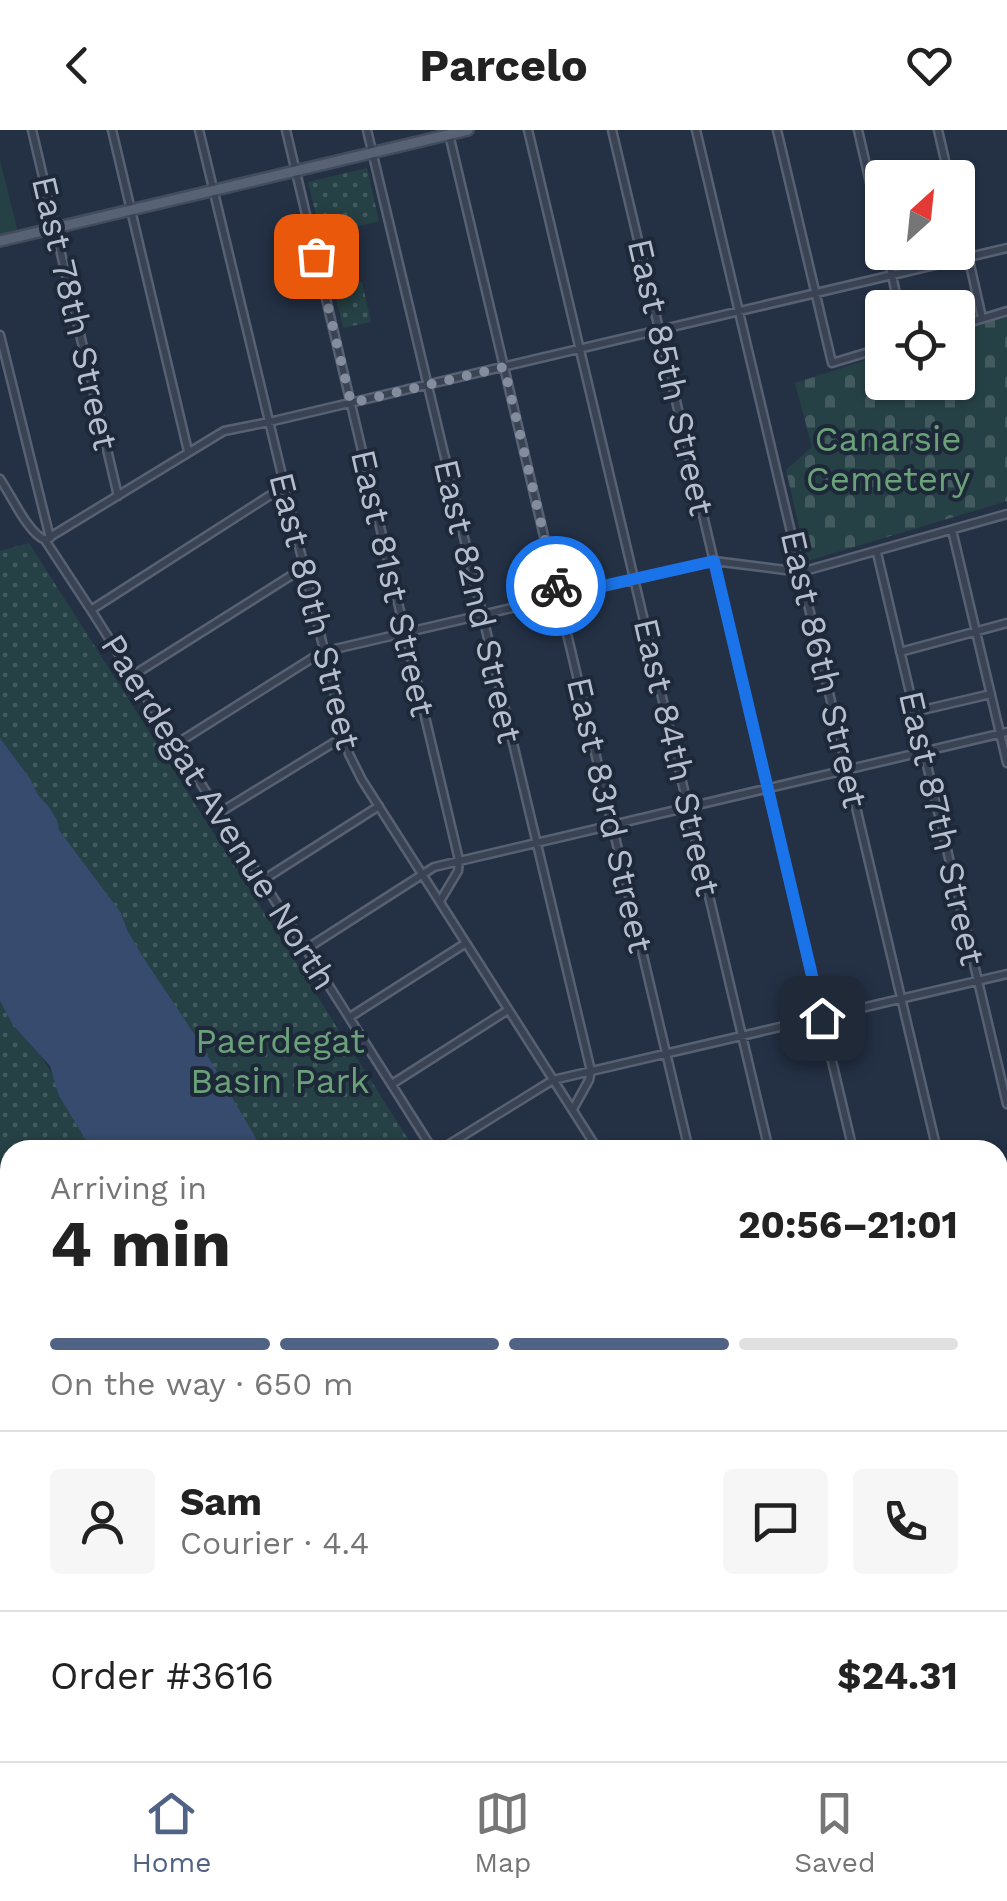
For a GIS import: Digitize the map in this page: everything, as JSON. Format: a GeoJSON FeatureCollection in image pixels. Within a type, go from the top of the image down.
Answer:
{"type":"FeatureCollection","features":[{"type":"Feature","properties":{"kind":"main road"},"geometry":{"type":"LineString","coordinates":[[0,241],[468,130]]}},
{"type":"Feature","properties":{"kind":"street","name":"East 78th Street"},"geometry":{"type":"LineString","coordinates":[[32,130],[118,496]]}},
{"type":"Feature","properties":{"kind":"street"},"geometry":{"type":"LineString","coordinates":[[112,130],[188,452]]}},
{"type":"Feature","properties":{"kind":"street","name":"East 80th Street"},"geometry":{"type":"LineString","coordinates":[[199,130],[343,737],[355,768],[590,1140]]}},
{"type":"Feature","properties":{"kind":"street","name":"East 81st Street"},"geometry":{"type":"LineString","coordinates":[[286,130],[459,860]]}},
{"type":"Feature","properties":{"kind":"street","name":"East 82nd Street"},"geometry":{"type":"LineString","coordinates":[[367,130],[591,1072]]}},
{"type":"Feature","properties":{"kind":"street","name":"East 84th Street"},"geometry":{"type":"LineString","coordinates":[[528,130],[768,1140]]}},
{"type":"Feature","properties":{"kind":"street","name":"East 85th Street"},"geometry":{"type":"LineString","coordinates":[[612,130],[852,1140]]}},
{"type":"Feature","properties":{"kind":"street","name":"East 86th Street"},"geometry":{"type":"LineString","coordinates":[[696,130],[935,1140]]}},
{"type":"Feature","properties":{"kind":"street"},"geometry":{"type":"LineString","coordinates":[[777,130],[832,363],[865,353]]}},
{"type":"Feature","properties":{"kind":"street"},"geometry":{"type":"LineString","coordinates":[[858,130],[865,161]]}},
{"type":"Feature","properties":{"kind":"street"},"geometry":{"type":"LineString","coordinates":[[938,130],[946,160]]}},
{"type":"Feature","properties":{"kind":"street","name":"East 83rd Street"},"geometry":{"type":"LineString","coordinates":[[448,132],[687,1140]]}},
{"type":"Feature","properties":{"kind":"street"},"geometry":{"type":"LineString","coordinates":[[975,255],[1007,248]]}},
{"type":"Feature","properties":{"kind":"street"},"geometry":{"type":"LineString","coordinates":[[891,270],[895,290]]}},
{"type":"Feature","properties":{"kind":"street"},"geometry":{"type":"LineString","coordinates":[[0,335],[47,539],[224,431],[913,270]]}},
{"type":"Feature","properties":{"kind":"street"},"geometry":{"type":"LineString","coordinates":[[971,270],[982,318]]}},
{"type":"Feature","properties":{"kind":"street"},"geometry":{"type":"LineString","coordinates":[[975,320],[1007,310]]}},
{"type":"Feature","properties":{"kind":"street","name":"Paerdegat Avenue North"},"geometry":{"type":"LineString","coordinates":[[0,478],[37,537],[47,539],[430,1140]]}},
{"type":"Feature","properties":{"kind":"street"},"geometry":{"type":"LineString","coordinates":[[91,610],[284,486]]}},
{"type":"Feature","properties":{"kind":"street"},"geometry":{"type":"LineString","coordinates":[[176,744],[322,652],[714,561],[801,572],[1007,514]]}},
{"type":"Feature","properties":{"kind":"street"},"geometry":{"type":"LineString","coordinates":[[952,530],[1004,733],[1007,763]]}},
{"type":"Feature","properties":{"kind":"street","name":"East 87th Street"},"geometry":{"type":"LineString","coordinates":[[877,552],[1007,1104]]}},
{"type":"Feature","properties":{"kind":"street"},"geometry":{"type":"LineString","coordinates":[[132,676],[303,568]]}},
{"type":"Feature","properties":{"kind":"street"},"geometry":{"type":"LineString","coordinates":[[900,652],[1007,622]]}},
{"type":"Feature","properties":{"kind":"street"},"geometry":{"type":"LineString","coordinates":[[914,712],[991,694]]}},
{"type":"Feature","properties":{"kind":"street"},"geometry":{"type":"LineString","coordinates":[[306,948],[434,867],[1004,733]]}},
{"type":"Feature","properties":{"kind":"street"},"geometry":{"type":"LineString","coordinates":[[219,813],[343,737]]}},
{"type":"Feature","properties":{"kind":"street"},"geometry":{"type":"LineString","coordinates":[[263,880],[379,806]]}},
{"type":"Feature","properties":{"kind":"street"},"geometry":{"type":"LineString","coordinates":[[440,901],[458,871],[459,860]]}},
{"type":"Feature","properties":{"kind":"street"},"geometry":{"type":"LineString","coordinates":[[350,1017],[466,943]]}},
{"type":"Feature","properties":{"kind":"street"},"geometry":{"type":"LineString","coordinates":[[454,1140],[553,1080],[1007,974]]}},
{"type":"Feature","properties":{"kind":"street"},"geometry":{"type":"LineString","coordinates":[[392,1084],[508,1010]]}},
{"type":"Feature","properties":{"kind":"street"},"geometry":{"type":"LineString","coordinates":[[573,1110],[591,1072]]}},
{"type":"Feature","properties":{"kind":"green space"},"geometry":{"type":"Polygon","coordinates":[[[0,160],[19,237],[0,241],[0,160]]]}},
{"type":"Feature","properties":{"kind":"green space"},"geometry":{"type":"Polygon","coordinates":[[[367,168],[379,221],[344,230],[371,322],[343,328],[308,182],[367,168]]]}},
{"type":"Feature","properties":{"kind":"green space","name":"Canarsie Cemetery"},"geometry":{"type":"Polygon","coordinates":[[[1007,316],[1007,501],[807,561],[786,470],[812,447],[795,383],[865,360],[865,400],[975,400],[975,326],[1007,316]]]}},
{"type":"Feature","properties":{"kind":"green space","name":"Paerdegat Basin Park"},"geometry":{"type":"Polygon","coordinates":[[[29,543],[409,1140],[252,1140],[0,742],[0,551],[29,543]]]}},
{"type":"Feature","properties":{"kind":"green space","name":"Paerdegat Basin Park"},"geometry":{"type":"Polygon","coordinates":[[[0,991],[94,1140],[0,1140],[0,991]]]}},
{"type":"Feature","properties":{"kind":"water"},"geometry":{"type":"Polygon","coordinates":[[[0,738],[49,807],[59,830],[121,913],[143,957],[199,1041],[257,1140],[86,1140],[59,1096],[50,1066],[13,1025],[0,1001],[0,738]]]}},
{"type":"Feature","properties":{"kind":"way so far"},"geometry":{"type":"LineString","coordinates":[[316,256],[351,403],[504,367],[556,586]]}},
{"type":"Feature","properties":{"kind":"route"},"geometry":{"type":"LineString","coordinates":[[556,586],[558,596],[714,561],[822,1018]]}}]}
